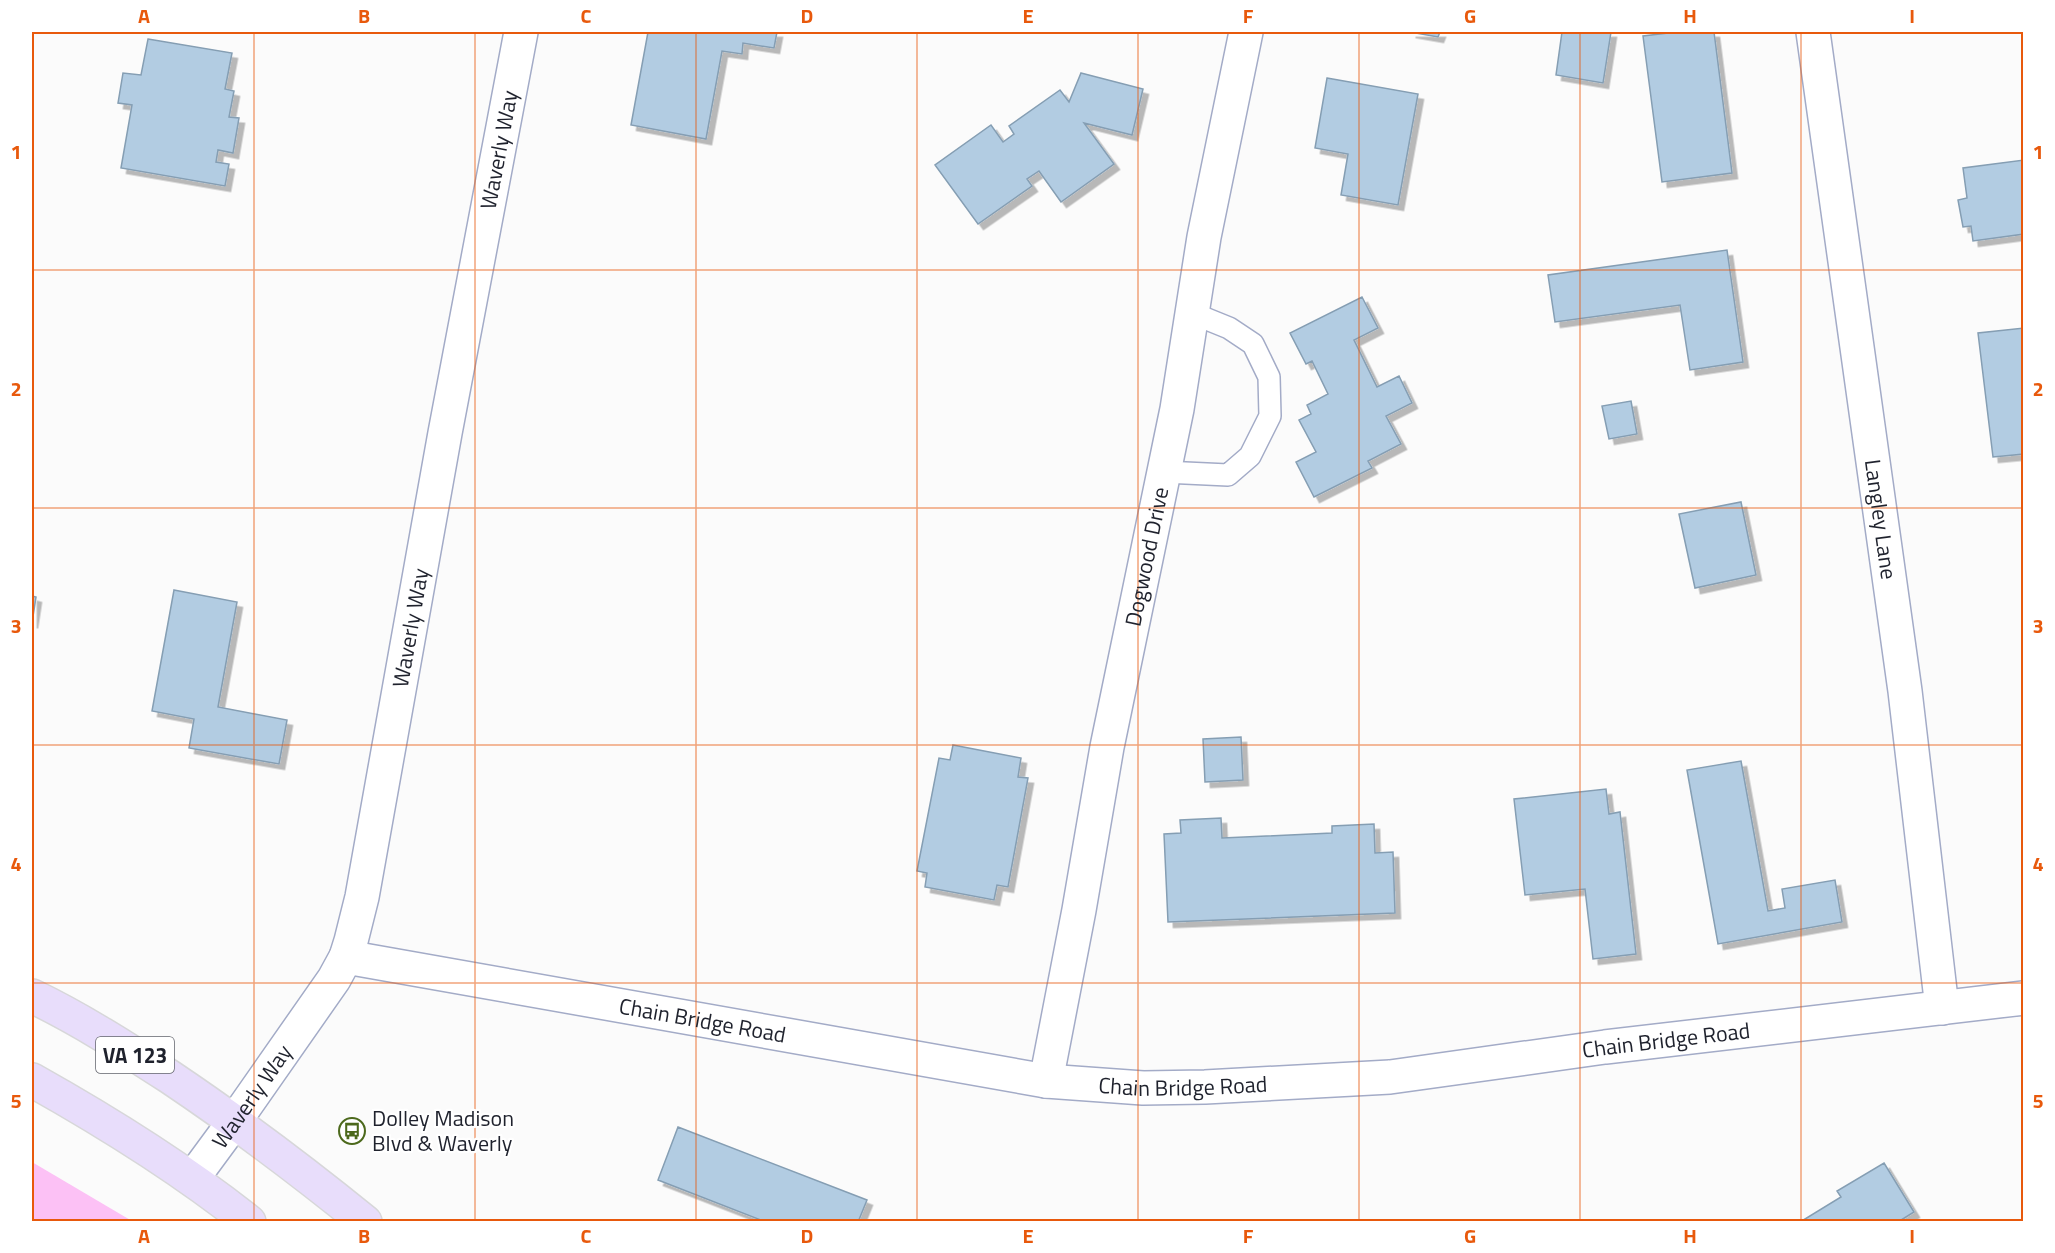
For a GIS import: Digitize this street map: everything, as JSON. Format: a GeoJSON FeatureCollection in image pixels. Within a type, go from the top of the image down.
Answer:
{"type":"FeatureCollection","features":[{"type":"Feature","properties":{"kind":"main road","name":"VA 123"},"geometry":{"type":"LineString","coordinates":[[32,996],[144,1060],[234,1122],[365,1221]]}},
{"type":"Feature","properties":{"kind":"main road"},"geometry":{"type":"LineString","coordinates":[[32,1080],[118,1130],[192,1179],[249,1221]]}},
{"type":"Feature","properties":{"kind":"street","name":"Waverly Way"},"geometry":{"type":"LineString","coordinates":[[192,1179],[319,1003],[346,957],[362,897],[445,433],[521,32]]}},
{"type":"Feature","properties":{"kind":"street","name":"Dogwood Drive"},"geometry":{"type":"LineString","coordinates":[[1046,1081],[1107,747],[1177,409],[1204,237],[1246,32]]}},
{"type":"Feature","properties":{"kind":"street","name":"Langley Lane"},"geometry":{"type":"LineString","coordinates":[[1813,32],[1905,691],[1942,1008]]}},
{"type":"Feature","properties":{"kind":"street","name":"Chain Bridge Road"},"geometry":{"type":"LineString","coordinates":[[346,957],[1046,1081],[1143,1088],[1390,1077],[1605,1047],[2024,998]]}},
{"type":"Feature","properties":{"kind":"lane"},"geometry":{"type":"LineString","coordinates":[[1164,472],[1228,475],[1250,456],[1270,416],[1269,377],[1253,344],[1229,328],[1192,313]]}},
{"type":"Feature","properties":{"kind":"shaded area"},"geometry":{"type":"Polygon","coordinates":[[[32,1162],[132,1221],[32,1221],[32,1162]]]}},
{"type":"Feature","properties":{"kind":"building"},"geometry":{"type":"Polygon","coordinates":[[[648,32],[777,32],[774,48],[743,43],[742,54],[722,51],[706,139],[631,125],[648,32]]]}},
{"type":"Feature","properties":{"kind":"building"},"geometry":{"type":"Polygon","coordinates":[[[1410,32],[1440,32],[1438,37],[1410,32]]]}},
{"type":"Feature","properties":{"kind":"building"},"geometry":{"type":"Polygon","coordinates":[[[1562,32],[1611,32],[1603,83],[1556,75],[1562,32]]]}},
{"type":"Feature","properties":{"kind":"building"},"geometry":{"type":"Polygon","coordinates":[[[1677,32],[1714,32],[1732,173],[1662,182],[1643,36],[1677,32]]]}},
{"type":"Feature","properties":{"kind":"building"},"geometry":{"type":"Polygon","coordinates":[[[148,39],[232,53],[225,89],[234,91],[229,117],[239,118],[233,153],[218,150],[216,162],[229,164],[225,186],[121,168],[132,105],[118,103],[123,73],[141,75],[148,39]]]}},
{"type":"Feature","properties":{"kind":"building"},"geometry":{"type":"Polygon","coordinates":[[[1081,73],[1143,89],[1132,135],[1084,123],[1114,164],[1061,202],[1039,171],[1027,179],[1032,186],[978,224],[935,165],[991,125],[1003,142],[1014,134],[1009,126],[1060,90],[1069,102],[1081,73]]]}},
{"type":"Feature","properties":{"kind":"building"},"geometry":{"type":"Polygon","coordinates":[[[1327,78],[1418,94],[1398,205],[1341,195],[1348,154],[1315,148],[1327,78]]]}},
{"type":"Feature","properties":{"kind":"building"},"geometry":{"type":"Polygon","coordinates":[[[2024,160],[2024,234],[1973,241],[1971,226],[1963,227],[1958,200],[1967,198],[1963,168],[2024,160]]]}},
{"type":"Feature","properties":{"kind":"building"},"geometry":{"type":"Polygon","coordinates":[[[1727,250],[1743,362],[1690,370],[1680,305],[1555,322],[1548,275],[1727,250]]]}},
{"type":"Feature","properties":{"kind":"building"},"geometry":{"type":"Polygon","coordinates":[[[1362,297],[1378,328],[1354,340],[1377,387],[1399,376],[1412,403],[1386,416],[1401,444],[1368,461],[1372,468],[1314,497],[1296,462],[1316,452],[1299,420],[1311,414],[1307,405],[1328,394],[1312,361],[1306,364],[1290,333],[1362,297]]]}},
{"type":"Feature","properties":{"kind":"building"},"geometry":{"type":"Polygon","coordinates":[[[2024,328],[2024,454],[1993,457],[1978,333],[2024,328]]]}},
{"type":"Feature","properties":{"kind":"building"},"geometry":{"type":"Polygon","coordinates":[[[1631,401],[1637,434],[1609,439],[1602,406],[1631,401]]]}},
{"type":"Feature","properties":{"kind":"building"},"geometry":{"type":"Polygon","coordinates":[[[1741,502],[1756,575],[1695,588],[1679,514],[1741,502]]]}},
{"type":"Feature","properties":{"kind":"building"},"geometry":{"type":"Polygon","coordinates":[[[174,590],[237,602],[218,707],[287,720],[279,764],[189,748],[194,719],[152,711],[174,590]]]}},
{"type":"Feature","properties":{"kind":"building"},"geometry":{"type":"Polygon","coordinates":[[[32,596],[36,597],[32,623],[32,596]]]}},
{"type":"Feature","properties":{"kind":"building"},"geometry":{"type":"Polygon","coordinates":[[[1241,737],[1243,780],[1205,782],[1203,739],[1241,737]]]}},
{"type":"Feature","properties":{"kind":"building"},"geometry":{"type":"Polygon","coordinates":[[[953,745],[1021,758],[1018,777],[1028,778],[1008,887],[997,885],[994,900],[925,887],[927,873],[917,871],[939,758],[950,760],[953,745]]]}},
{"type":"Feature","properties":{"kind":"building"},"geometry":{"type":"Polygon","coordinates":[[[1741,761],[1768,911],[1785,908],[1782,889],[1835,880],[1842,922],[1718,944],[1687,770],[1741,761]]]}},
{"type":"Feature","properties":{"kind":"building"},"geometry":{"type":"Polygon","coordinates":[[[1606,789],[1609,814],[1620,812],[1636,954],[1593,959],[1585,889],[1525,895],[1514,799],[1606,789]]]}},
{"type":"Feature","properties":{"kind":"building"},"geometry":{"type":"Polygon","coordinates":[[[1221,818],[1222,838],[1332,833],[1332,826],[1374,824],[1375,853],[1393,852],[1395,913],[1168,922],[1164,834],[1181,833],[1180,820],[1221,818]]]}},
{"type":"Feature","properties":{"kind":"building"},"geometry":{"type":"Polygon","coordinates":[[[678,1127],[867,1200],[858,1222],[766,1222],[658,1180],[678,1127]]]}},
{"type":"Feature","properties":{"kind":"building"},"geometry":{"type":"Polygon","coordinates":[[[1884,1163],[1914,1212],[1898,1222],[1800,1222],[1841,1197],[1837,1191],[1884,1163]]]}},
{"type":"Feature","properties":{"kind":"place","name":"Dolley Madison Blvd & Waverly"},"geometry":{"type":"Point","coordinates":[352,1131]}}]}
